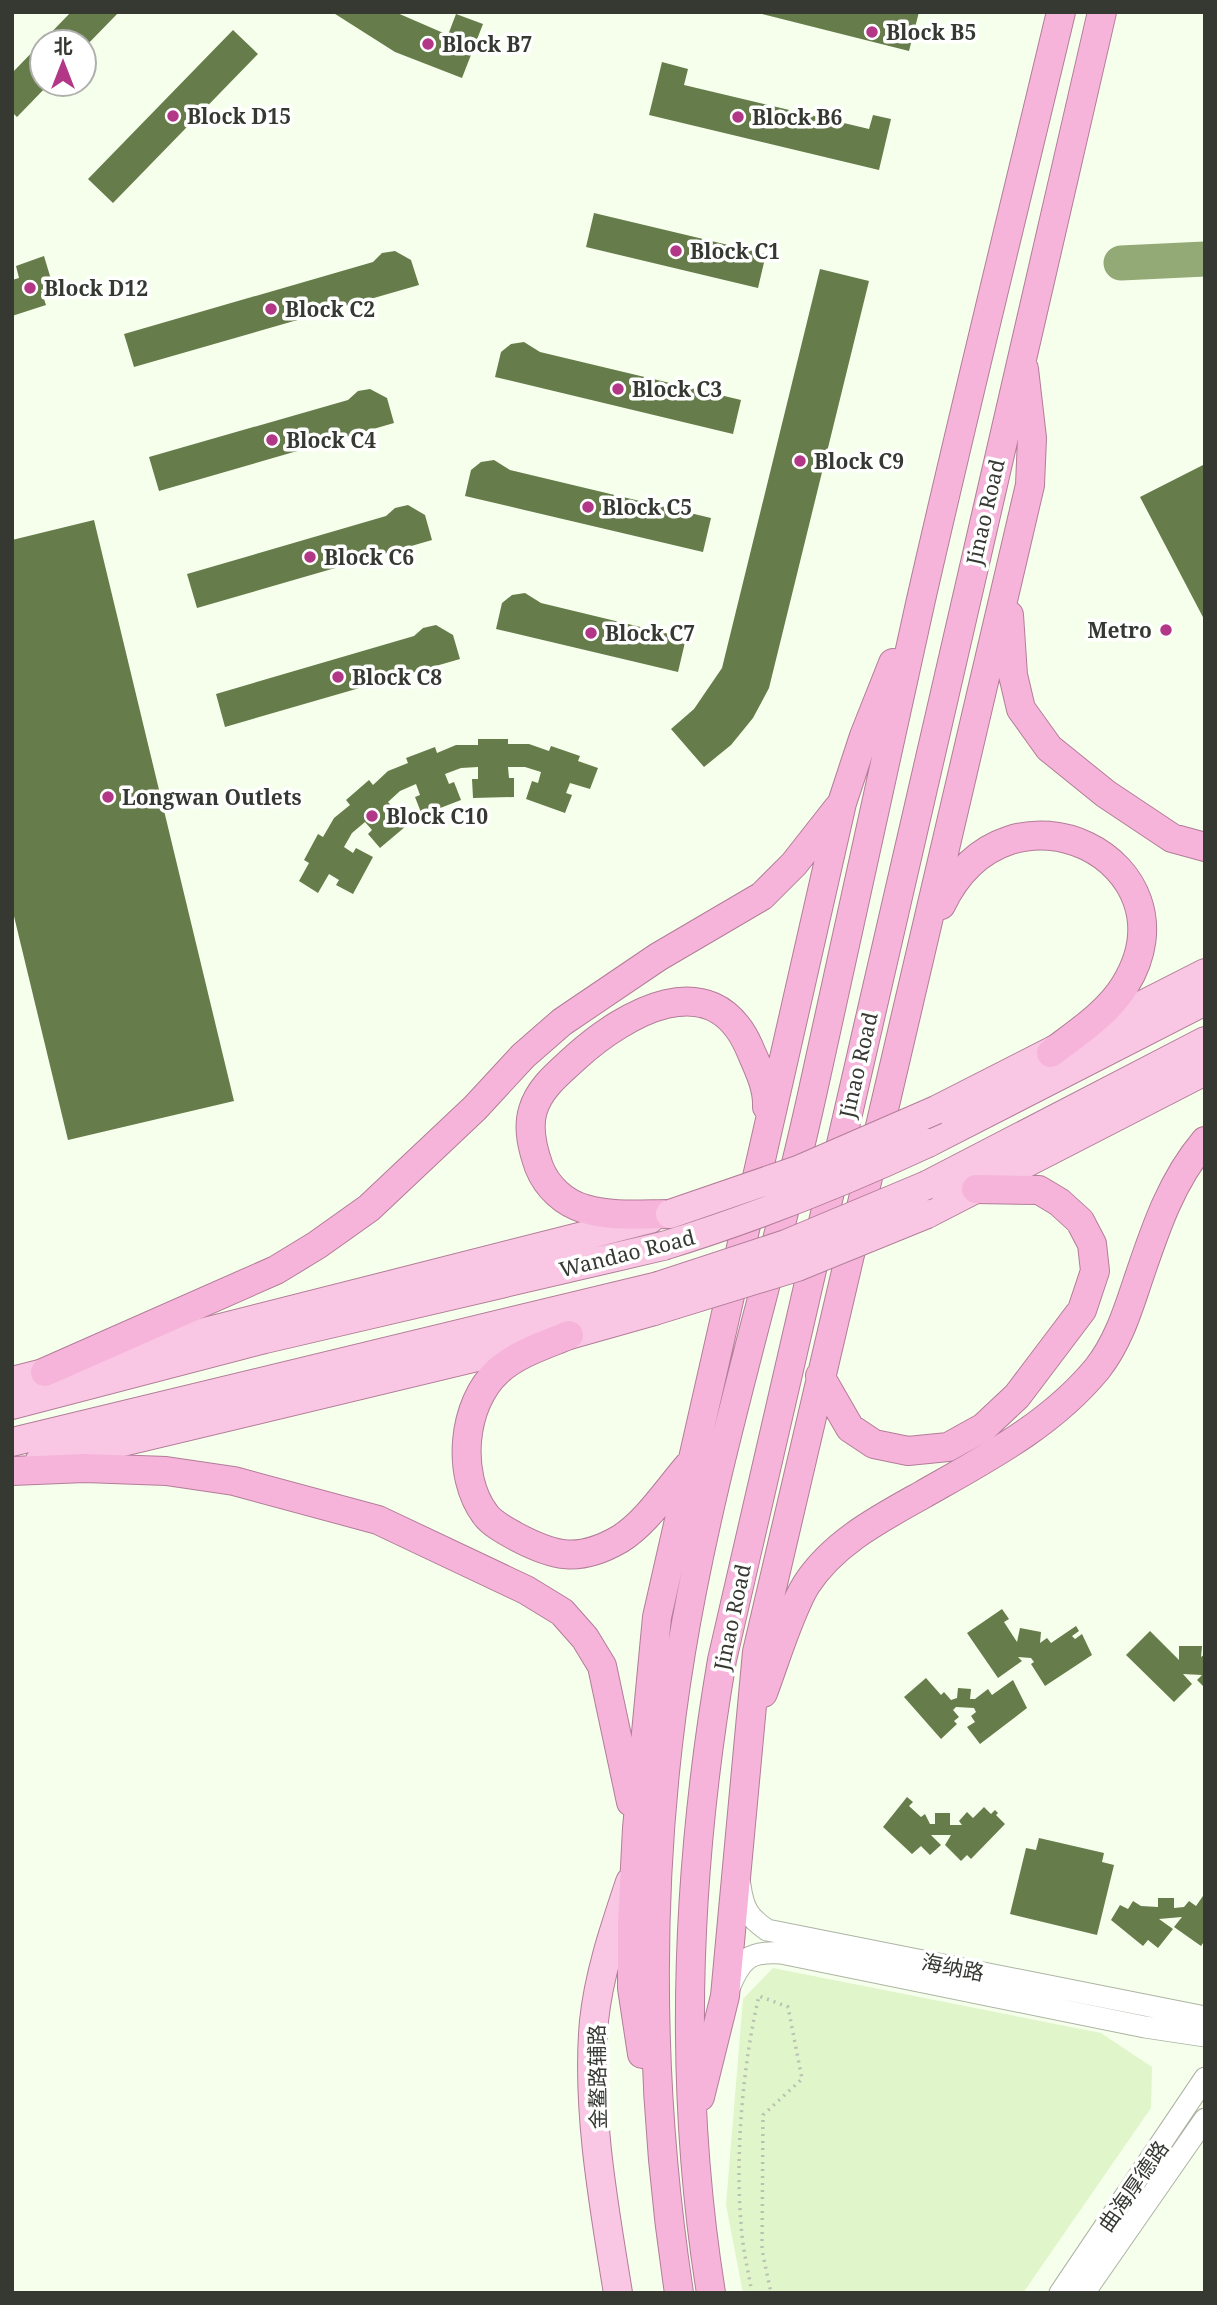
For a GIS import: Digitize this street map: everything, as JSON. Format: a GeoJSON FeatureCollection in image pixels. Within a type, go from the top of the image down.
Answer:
{"type":"FeatureCollection","features":[{"type":"Feature","properties":{"kind":"highway","name":"Jinao Road"},"geometry":{"type":"LineString","coordinates":[[662,2127],[656,2019],[659,1843],[681,1654],[698,1561],[811,1103],[920,603],[1061,12]]}},
{"type":"Feature","properties":{"kind":"highway","name":"Jinao Road"},"geometry":{"type":"LineString","coordinates":[[711,2293],[692,2127],[689,2007],[694,1859],[706,1752],[722,1660],[1022,348],[1102,12]]}},
{"type":"Feature","properties":{"kind":"highway"},"geometry":{"type":"LineString","coordinates":[[692,2127],[725,1996],[757,1652],[951,828],[1012,552],[1030,485],[1032,438],[1022,348]]}},
{"type":"Feature","properties":{"kind":"highway"},"geometry":{"type":"LineString","coordinates":[[1012,552],[1008,636],[1021,709],[1049,748],[1106,794],[1171,838],[1205,848]]}},
{"type":"Feature","properties":{"kind":"highway"},"geometry":{"type":"LineString","coordinates":[[680,2293],[662,2127],[643,2059],[632,1988],[637,1828],[657,1617],[765,1130],[842,803],[864,736],[920,603]]}},
{"type":"Feature","properties":{"kind":"highway"},"geometry":{"type":"LineString","coordinates":[[45,1372],[276,1270],[369,1208],[475,1108],[523,1056],[562,1022],[658,957],[762,896],[794,864],[842,803]]}},
{"type":"Feature","properties":{"kind":"highway"},"geometry":{"type":"LineString","coordinates":[[923,942],[953,880],[984,849],[1018,836],[1047,837],[1083,842],[1108,856],[1125,876],[1138,904],[1142,930],[1138,956],[1114,1000],[1051,1053]]}},
{"type":"Feature","properties":{"kind":"highway"},"geometry":{"type":"LineString","coordinates":[[670,1214],[612,1213],[583,1209],[561,1197],[543,1177],[531,1144],[532,1111],[546,1084],[576,1057],[635,1015],[653,1006],[700,1003],[725,1013],[743,1035],[762,1076],[767,1098],[765,1130]]}},
{"type":"Feature","properties":{"kind":"highway"},"geometry":{"type":"LineString","coordinates":[[748,1728],[806,1586],[838,1547],[886,1515],[1009,1445],[1057,1411],[1098,1367],[1123,1326],[1167,1201],[1188,1160],[1205,1140]]}},
{"type":"Feature","properties":{"kind":"highway"},"geometry":{"type":"LineString","coordinates":[[820,1376],[850,1428],[874,1444],[908,1451],[948,1447],[984,1427],[1017,1396],[1082,1310],[1095,1271],[1092,1244],[1080,1221],[1059,1202],[1039,1190],[976,1189]]}},
{"type":"Feature","properties":{"kind":"highway"},"geometry":{"type":"LineString","coordinates":[[569,1335],[525,1353],[506,1366],[498,1372],[480,1397],[466,1435],[475,1494],[486,1516],[510,1533],[556,1556],[581,1554],[620,1539],[643,1519],[693,1461]]}},
{"type":"Feature","properties":{"kind":"highway"},"geometry":{"type":"LineString","coordinates":[[12,1469],[166,1471],[234,1481],[379,1520],[526,1590],[562,1612],[585,1638],[602,1666],[637,1828]]}},
{"type":"Feature","properties":{"kind":"main road"},"geometry":{"type":"LineString","coordinates":[[12,1381],[670,1214],[798,1170],[936,1110],[1205,972]]}},
{"type":"Feature","properties":{"kind":"main road","name":"Wandao Road"},"geometry":{"type":"LineString","coordinates":[[12,1405],[265,1339],[663,1246],[734,1224],[865,1172],[928,1143],[1205,1001]]}},
{"type":"Feature","properties":{"kind":"main road","name":"Wandao Road"},"geometry":{"type":"LineString","coordinates":[[12,1442],[656,1298],[927,1185],[1205,1041]]}},
{"type":"Feature","properties":{"kind":"main road"},"geometry":{"type":"LineString","coordinates":[[12,1469],[569,1335],[656,1298],[797,1267],[927,1213],[1205,1071]]}},
{"type":"Feature","properties":{"kind":"main road","name":"金鳌路辅路"},"geometry":{"type":"LineString","coordinates":[[618,2293],[607,2225],[592,2058],[601,1982],[635,1866]]}},
{"type":"Feature","properties":{"kind":"street","name":"海纳路"},"geometry":{"type":"LineString","coordinates":[[738,1873],[743,1908],[767,1930],[1205,2017]]}},
{"type":"Feature","properties":{"kind":"street","name":"海纳路"},"geometry":{"type":"LineString","coordinates":[[725,1996],[738,1965],[760,1951],[781,1952],[1145,2027],[1205,2036]]}},
{"type":"Feature","properties":{"kind":"street","name":"曲海厚德路"},"geometry":{"type":"LineString","coordinates":[[1060,2293],[1205,2078]]}},
{"type":"Feature","properties":{"kind":"street","name":"曲海厚德路"},"geometry":{"type":"LineString","coordinates":[[1084,2293],[1205,2119]]}},
{"type":"Feature","properties":{"kind":"path"},"geometry":{"type":"LineString","coordinates":[[752,2293],[741,2223],[742,2140],[747,2045],[759,1996],[788,2007],[802,2079],[763,2115],[762,2250],[771,2293]]}},
{"type":"Feature","properties":{"kind":"green space"},"geometry":{"type":"Polygon","coordinates":[[[773,1968],[1101,2033],[1152,2067],[1151,2108],[1023,2293],[743,2293],[726,2205],[743,1999],[773,1968]]]}},
{"type":"Feature","properties":{"kind":"building"},"geometry":{"type":"Polygon","coordinates":[[[71,12],[119,12],[98,34],[98,28],[56,28],[71,12]]]}},
{"type":"Feature","properties":{"kind":"building","name":"Block B7"},"geometry":{"type":"Polygon","coordinates":[[[332,12],[395,12],[448,35],[456,14],[483,24],[462,78],[395,52],[332,12]]]}},
{"type":"Feature","properties":{"kind":"building","name":"Block B5"},"geometry":{"type":"Polygon","coordinates":[[[754,12],[919,12],[909,51],[754,12]]]}},
{"type":"Feature","properties":{"kind":"building","name":"Block D15"},"geometry":{"type":"Polygon","coordinates":[[[233,30],[258,54],[113,203],[88,179],[233,30]]]}},
{"type":"Feature","properties":{"kind":"building"},"geometry":{"type":"Polygon","coordinates":[[[28,56],[28,98],[35,98],[17,117],[12,112],[12,73],[28,56]]]}},
{"type":"Feature","properties":{"kind":"building","name":"Block B6"},"geometry":{"type":"Polygon","coordinates":[[[662,62],[688,69],[684,85],[869,129],[873,115],[891,119],[879,170],[649,115],[662,62]]]}},
{"type":"Feature","properties":{"kind":"building","name":"Block C1"},"geometry":{"type":"Polygon","coordinates":[[[594,213],[766,254],[758,288],[586,247],[594,213]]]}},
{"type":"Feature","properties":{"kind":"building","name":"Block C2"},"geometry":{"type":"Polygon","coordinates":[[[395,251],[411,260],[419,285],[134,367],[124,334],[373,262],[382,253],[395,251]]]}},
{"type":"Feature","properties":{"kind":"building","name":"Block D12"},"geometry":{"type":"Polygon","coordinates":[[[44,256],[53,286],[41,290],[46,305],[12,316],[12,280],[19,278],[16,266],[44,256]]]}},
{"type":"Feature","properties":{"kind":"building","name":"Block C9"},"geometry":{"type":"Polygon","coordinates":[[[820,269],[869,281],[769,688],[753,718],[731,745],[704,767],[671,729],[694,709],[722,668],[820,269]]]}},
{"type":"Feature","properties":{"kind":"building","name":"Block C3"},"geometry":{"type":"Polygon","coordinates":[[[524,342],[540,352],[741,400],[733,434],[495,377],[501,352],[511,344],[524,342]]]}},
{"type":"Feature","properties":{"kind":"building","name":"Block C4"},"geometry":{"type":"Polygon","coordinates":[[[370,389],[387,398],[394,423],[159,491],[149,457],[348,400],[358,391],[370,389]]]}},
{"type":"Feature","properties":{"kind":"building","name":"Block C5"},"geometry":{"type":"Polygon","coordinates":[[[494,460],[510,470],[711,518],[703,552],[465,496],[471,470],[481,462],[494,460]]]}},
{"type":"Feature","properties":{"kind":"building"},"geometry":{"type":"Polygon","coordinates":[[[1205,464],[1205,621],[1140,497],[1205,464]]]}},
{"type":"Feature","properties":{"kind":"building","name":"Block C6"},"geometry":{"type":"Polygon","coordinates":[[[408,505],[425,515],[432,540],[197,608],[187,574],[386,516],[395,508],[408,505]]]}},
{"type":"Feature","properties":{"kind":"building"},"geometry":{"type":"Polygon","coordinates":[[[94,520],[234,1101],[68,1140],[12,908],[12,540],[94,520]]]}},
{"type":"Feature","properties":{"kind":"building","name":"Block C7"},"geometry":{"type":"Polygon","coordinates":[[[525,593],[541,603],[686,638],[678,672],[496,629],[502,603],[512,595],[525,593]]]}},
{"type":"Feature","properties":{"kind":"building","name":"Block C8"},"geometry":{"type":"Polygon","coordinates":[[[436,625],[453,635],[460,659],[225,727],[216,694],[414,636],[423,628],[436,625]]]}},
{"type":"Feature","properties":{"kind":"building","name":"Block C10"},"geometry":{"type":"Polygon","coordinates":[[[478,739],[508,739],[508,744],[529,744],[549,751],[551,746],[580,756],[578,761],[598,768],[590,789],[570,783],[566,793],[572,795],[565,813],[526,799],[532,781],[538,783],[541,772],[525,767],[508,767],[509,778],[514,778],[514,797],[473,798],[472,779],[478,779],[478,767],[461,768],[445,774],[449,784],[454,782],[461,800],[422,815],[415,797],[420,795],[416,784],[400,791],[388,802],[395,810],[399,807],[412,821],[380,848],[368,834],[372,830],[365,822],[352,833],[344,847],[353,853],[356,848],[373,857],[353,894],[336,885],[339,880],[329,874],[318,893],[299,881],[309,863],[304,860],[318,834],[323,837],[334,818],[350,805],[346,800],[369,780],[373,785],[388,771],[408,763],[406,758],[435,747],[437,753],[456,745],[478,745],[478,739]]]}},
{"type":"Feature","properties":{"kind":"building"},"geometry":{"type":"Polygon","coordinates":[[[1002,1609],[1009,1619],[1004,1622],[1017,1642],[1020,1628],[1041,1632],[1040,1643],[1047,1638],[1051,1643],[1076,1626],[1079,1631],[1072,1636],[1075,1639],[1082,1634],[1092,1655],[1045,1686],[1031,1664],[1034,1662],[1031,1658],[1018,1657],[1022,1661],[998,1678],[967,1633],[1002,1609]]]}},
{"type":"Feature","properties":{"kind":"building"},"geometry":{"type":"Polygon","coordinates":[[[1150,1631],[1179,1660],[1179,1646],[1202,1646],[1201,1657],[1205,1654],[1205,1688],[1197,1680],[1202,1675],[1183,1674],[1192,1684],[1174,1702],[1126,1655],[1150,1631]]]}},
{"type":"Feature","properties":{"kind":"building"},"geometry":{"type":"Polygon","coordinates":[[[926,1678],[941,1695],[944,1692],[951,1700],[957,1698],[958,1688],[971,1689],[970,1699],[975,1699],[988,1689],[992,1695],[1013,1680],[1027,1708],[980,1744],[967,1727],[975,1722],[971,1716],[976,1712],[974,1708],[956,1707],[953,1710],[959,1717],[954,1721],[957,1724],[941,1739],[904,1697],[926,1678]]]}},
{"type":"Feature","properties":{"kind":"building"},"geometry":{"type":"Polygon","coordinates":[[[907,1797],[913,1802],[909,1806],[921,1817],[925,1814],[930,1824],[935,1824],[935,1813],[950,1813],[950,1825],[962,1825],[959,1821],[967,1812],[973,1818],[984,1807],[991,1814],[995,1810],[1005,1824],[971,1859],[967,1855],[961,1861],[945,1845],[951,1835],[931,1835],[941,1845],[930,1855],[921,1846],[912,1854],[883,1827],[907,1797]]]}},
{"type":"Feature","properties":{"kind":"building"},"geometry":{"type":"Polygon","coordinates":[[[1039,1838],[1104,1853],[1102,1862],[1114,1865],[1097,1935],[1010,1914],[1026,1848],[1036,1850],[1039,1838]]]}},
{"type":"Feature","properties":{"kind":"building"},"geometry":{"type":"Polygon","coordinates":[[[1205,1893],[1205,1940],[1201,1946],[1174,1927],[1182,1917],[1159,1919],[1173,1929],[1158,1948],[1148,1940],[1143,1946],[1111,1920],[1120,1905],[1128,1909],[1133,1901],[1141,1906],[1158,1907],[1158,1898],[1174,1898],[1174,1908],[1184,1907],[1189,1901],[1196,1906],[1205,1893]]]}},
{"type":"Feature","properties":{"kind":"waterway"},"geometry":{"type":"LineString","coordinates":[[1121,263],[1205,259]]}},
{"type":"Feature","properties":{"kind":"place","name":"Block B5"},"geometry":{"type":"Point","coordinates":[872,32]}},
{"type":"Feature","properties":{"kind":"place","name":"Block B7"},"geometry":{"type":"Point","coordinates":[428,44]}},
{"type":"Feature","properties":{"kind":"place","name":"Block D15"},"geometry":{"type":"Point","coordinates":[173,116]}},
{"type":"Feature","properties":{"kind":"place","name":"Block B6"},"geometry":{"type":"Point","coordinates":[738,117]}},
{"type":"Feature","properties":{"kind":"place","name":"Block C1"},"geometry":{"type":"Point","coordinates":[676,251]}},
{"type":"Feature","properties":{"kind":"place","name":"Block D12"},"geometry":{"type":"Point","coordinates":[30,288]}},
{"type":"Feature","properties":{"kind":"place","name":"Block C2"},"geometry":{"type":"Point","coordinates":[271,309]}},
{"type":"Feature","properties":{"kind":"place","name":"Block C3"},"geometry":{"type":"Point","coordinates":[618,389]}},
{"type":"Feature","properties":{"kind":"place","name":"Block C4"},"geometry":{"type":"Point","coordinates":[272,440]}},
{"type":"Feature","properties":{"kind":"place","name":"Block C9"},"geometry":{"type":"Point","coordinates":[800,461]}},
{"type":"Feature","properties":{"kind":"place","name":"Block C5"},"geometry":{"type":"Point","coordinates":[588,507]}},
{"type":"Feature","properties":{"kind":"place","name":"Block C6"},"geometry":{"type":"Point","coordinates":[310,557]}},
{"type":"Feature","properties":{"kind":"place","name":"Metro"},"geometry":{"type":"Point","coordinates":[1166,630]}},
{"type":"Feature","properties":{"kind":"place","name":"Block C7"},"geometry":{"type":"Point","coordinates":[591,633]}},
{"type":"Feature","properties":{"kind":"place","name":"Block C8"},"geometry":{"type":"Point","coordinates":[338,677]}},
{"type":"Feature","properties":{"kind":"place","name":"Longwan Outlets"},"geometry":{"type":"Point","coordinates":[108,797]}},
{"type":"Feature","properties":{"kind":"place","name":"Block C10"},"geometry":{"type":"Point","coordinates":[372,816]}}]}
